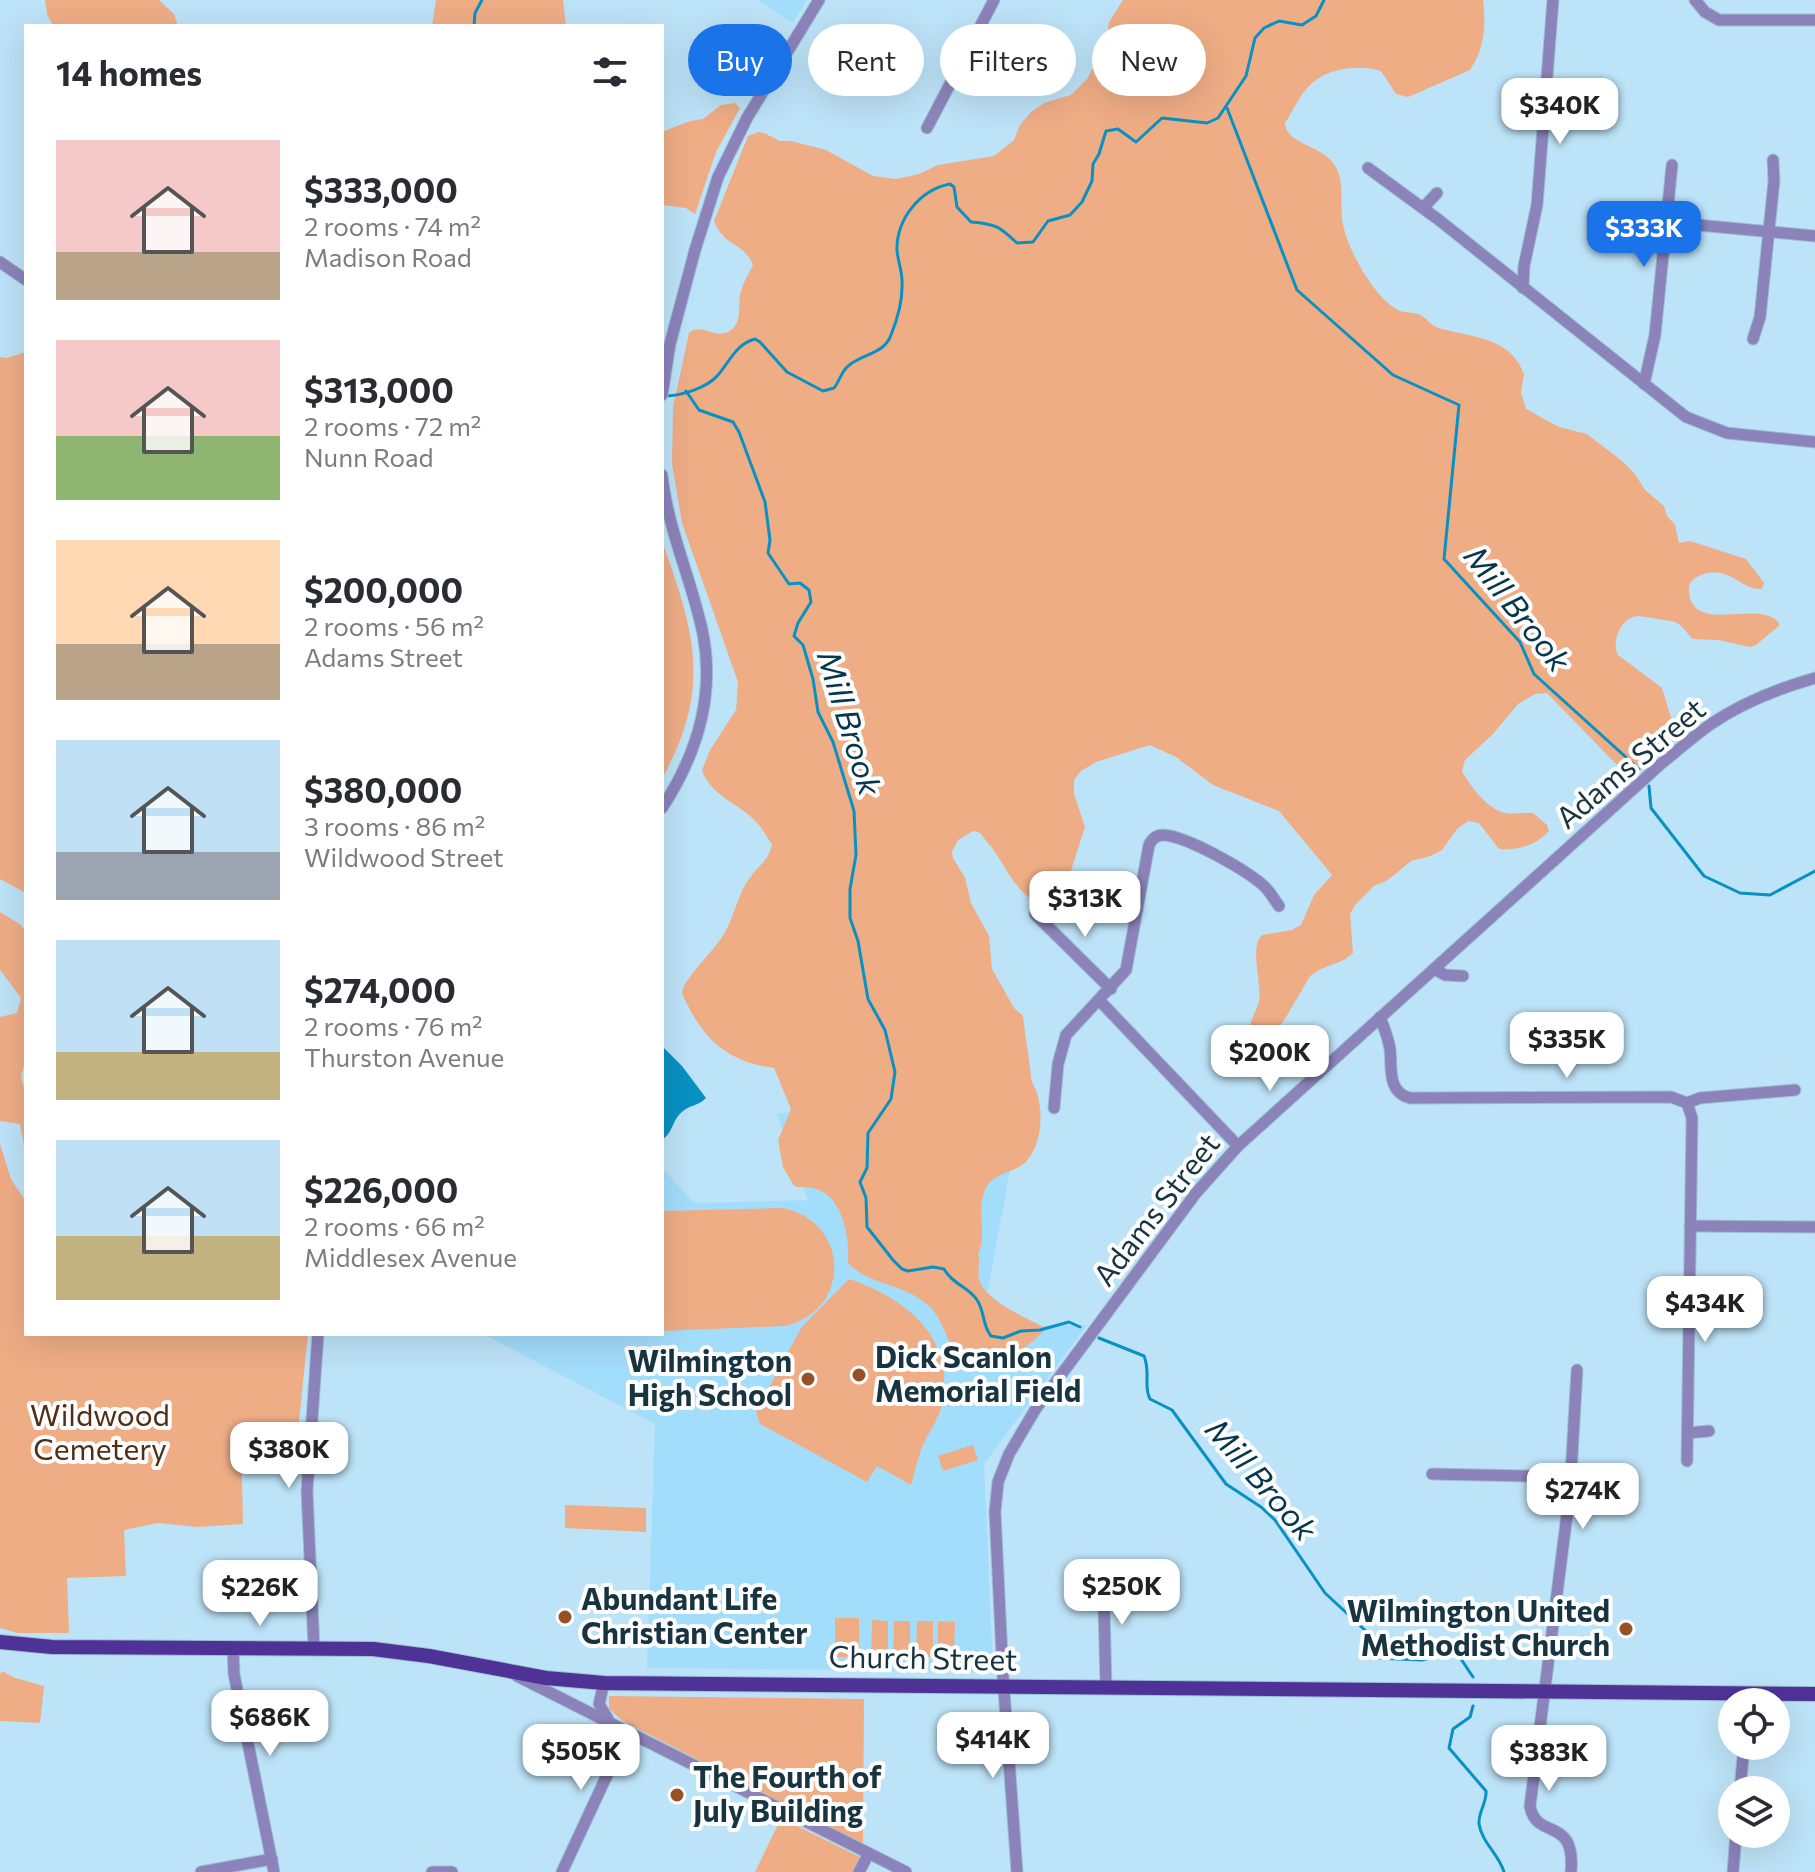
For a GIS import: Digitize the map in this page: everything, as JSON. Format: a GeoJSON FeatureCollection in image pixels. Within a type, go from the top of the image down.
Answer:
{"type":"FeatureCollection","features":[{"type":"Feature","properties":{"kind":"main road","name":"Church Street"},"geometry":{"type":"LineString","coordinates":[[0,1642],[52,1647],[373,1649],[413,1653],[511,1673],[604,1683],[1546,1691],[1718,1696]]}},
{"type":"Feature","properties":{"kind":"main road","name":"Church Street"},"geometry":{"type":"LineString","coordinates":[[1790,1695],[1815,1694]]}},
{"type":"Feature","properties":{"kind":"street"},"geometry":{"type":"LineString","coordinates":[[664,379],[691,264],[718,177],[747,118],[819,0]]}},
{"type":"Feature","properties":{"kind":"street"},"geometry":{"type":"LineString","coordinates":[[927,128],[994,0]]}},
{"type":"Feature","properties":{"kind":"street"},"geometry":{"type":"LineString","coordinates":[[1523,288],[1524,266],[1537,205],[1553,0]]}},
{"type":"Feature","properties":{"kind":"street"},"geometry":{"type":"LineString","coordinates":[[1695,0],[1705,12],[1719,20],[1815,20]]}},
{"type":"Feature","properties":{"kind":"street"},"geometry":{"type":"LineString","coordinates":[[1753,339],[1760,317],[1773,160]]}},
{"type":"Feature","properties":{"kind":"street"},"geometry":{"type":"LineString","coordinates":[[1644,384],[1653,353],[1672,165]]}},
{"type":"Feature","properties":{"kind":"street"},"geometry":{"type":"LineString","coordinates":[[1368,168],[1423,208],[1686,417],[1712,429],[1742,435],[1815,442]]}},
{"type":"Feature","properties":{"kind":"street"},"geometry":{"type":"LineString","coordinates":[[1423,208],[1437,193]]}},
{"type":"Feature","properties":{"kind":"street"},"geometry":{"type":"LineString","coordinates":[[1666,222],[1815,236]]}},
{"type":"Feature","properties":{"kind":"street"},"geometry":{"type":"LineString","coordinates":[[0,262],[24,279]]}},
{"type":"Feature","properties":{"kind":"street"},"geometry":{"type":"LineString","coordinates":[[664,486],[672,531],[703,634],[707,678],[696,740],[679,780],[664,805]]}},
{"type":"Feature","properties":{"kind":"street","name":"Adams Street"},"geometry":{"type":"LineString","coordinates":[[1017,1872],[995,1514],[996,1494],[1004,1464],[1035,1410],[1209,1176],[1238,1146],[1621,799],[1710,724],[1765,696],[1815,678]]}},
{"type":"Feature","properties":{"kind":"street"},"geometry":{"type":"LineString","coordinates":[[1054,1108],[1058,1064],[1066,1035],[1111,989],[1127,967],[1149,845],[1157,837],[1170,837],[1239,868],[1265,887],[1279,906]]}},
{"type":"Feature","properties":{"kind":"street"},"geometry":{"type":"LineString","coordinates":[[1035,914],[1111,989]]}},
{"type":"Feature","properties":{"kind":"street"},"geometry":{"type":"LineString","coordinates":[[1434,969],[1445,975],[1463,976]]}},
{"type":"Feature","properties":{"kind":"street"},"geometry":{"type":"LineString","coordinates":[[1099,1000],[1238,1146]]}},
{"type":"Feature","properties":{"kind":"street"},"geometry":{"type":"LineString","coordinates":[[1380,1017],[1388,1042],[1394,1086],[1399,1095],[1407,1097],[1671,1097],[1687,1103],[1701,1098],[1795,1090]]}},
{"type":"Feature","properties":{"kind":"street"},"geometry":{"type":"LineString","coordinates":[[1687,1103],[1692,1118],[1687,1461]]}},
{"type":"Feature","properties":{"kind":"street"},"geometry":{"type":"LineString","coordinates":[[1690,1226],[1815,1227]]}},
{"type":"Feature","properties":{"kind":"street"},"geometry":{"type":"LineString","coordinates":[[314,1648],[307,1501],[318,1336]]}},
{"type":"Feature","properties":{"kind":"street"},"geometry":{"type":"LineString","coordinates":[[1571,1872],[1572,1852],[1567,1839],[1538,1822],[1531,1811],[1530,1796],[1572,1477],[1577,1370]]}},
{"type":"Feature","properties":{"kind":"street"},"geometry":{"type":"LineString","coordinates":[[1688,1433],[1709,1431]]}},
{"type":"Feature","properties":{"kind":"street"},"geometry":{"type":"LineString","coordinates":[[1432,1474],[1572,1477]]}},
{"type":"Feature","properties":{"kind":"street"},"geometry":{"type":"LineString","coordinates":[[1103,1568],[1106,1687]]}},
{"type":"Feature","properties":{"kind":"street"},"geometry":{"type":"LineString","coordinates":[[233,1647],[234,1674],[274,1872]]}},
{"type":"Feature","properties":{"kind":"street"},"geometry":{"type":"LineString","coordinates":[[511,1673],[906,1872]]}},
{"type":"Feature","properties":{"kind":"street"},"geometry":{"type":"LineString","coordinates":[[604,1683],[599,1704],[611,1722]]}},
{"type":"Feature","properties":{"kind":"street"},"geometry":{"type":"LineString","coordinates":[[562,1872],[628,1730]]}},
{"type":"Feature","properties":{"kind":"street"},"geometry":{"type":"LineString","coordinates":[[1733,1872],[1735,1848]]}},
{"type":"Feature","properties":{"kind":"street"},"geometry":{"type":"LineString","coordinates":[[859,1872],[868,1855]]}},
{"type":"Feature","properties":{"kind":"street"},"geometry":{"type":"LineString","coordinates":[[201,1872],[272,1859]]}},
{"type":"Feature","properties":{"kind":"street"},"geometry":{"type":"LineString","coordinates":[[432,1872],[452,1872]]}},
{"type":"Feature","properties":{"kind":"shaded area"},"geometry":{"type":"Polygon","coordinates":[[[758,0],[807,0],[793,23],[758,0]]]}},
{"type":"Feature","properties":{"kind":"shaded area"},"geometry":{"type":"Polygon","coordinates":[[[664,1048],[706,1098],[682,1112],[664,1138],[664,1048]]]}},
{"type":"Feature","properties":{"kind":"shaded area","name":"Wilmington High School"},"geometry":{"type":"Polygon","coordinates":[[[809,1109],[1018,1127],[981,1327],[1087,1325],[984,1464],[993,1671],[647,1668],[655,1424],[487,1336],[664,1336],[664,1170],[694,1203],[808,1200],[777,1114],[809,1109]]]}},
{"type":"Feature","properties":{"kind":"green space"},"geometry":{"type":"Polygon","coordinates":[[[45,0],[159,0],[174,14],[177,24],[52,24],[45,0]]]}},
{"type":"Feature","properties":{"kind":"green space"},"geometry":{"type":"Polygon","coordinates":[[[436,0],[563,0],[566,24],[432,24],[436,0]]]}},
{"type":"Feature","properties":{"kind":"green space"},"geometry":{"type":"Polygon","coordinates":[[[1123,0],[1483,0],[1483,36],[1470,70],[1408,97],[1396,94],[1381,71],[1353,68],[1333,71],[1305,90],[1285,123],[1287,130],[1291,136],[1334,164],[1341,184],[1342,218],[1348,242],[1379,294],[1401,311],[1419,314],[1436,327],[1498,344],[1508,351],[1524,374],[1521,392],[1526,409],[1559,427],[1587,434],[1622,461],[1645,490],[1664,506],[1667,516],[1675,525],[1679,543],[1690,541],[1746,559],[1764,583],[1762,589],[1754,588],[1725,574],[1708,573],[1690,583],[1693,605],[1715,615],[1760,614],[1772,617],[1780,625],[1750,647],[1718,640],[1693,639],[1673,621],[1638,616],[1622,625],[1616,643],[1618,655],[1662,688],[1673,724],[1672,734],[1665,744],[1645,764],[1633,768],[1616,764],[1547,693],[1535,694],[1518,704],[1493,734],[1465,760],[1462,771],[1474,790],[1492,807],[1508,814],[1533,813],[1547,825],[1549,831],[1526,846],[1499,849],[1479,823],[1468,821],[1457,829],[1442,850],[1411,861],[1388,880],[1374,886],[1350,914],[1353,953],[1310,976],[1269,1040],[1262,1065],[1257,1068],[1251,1067],[1247,1043],[1259,1001],[1258,941],[1262,935],[1292,930],[1301,925],[1314,895],[1332,875],[1279,811],[1213,785],[1176,757],[1150,745],[1096,762],[1081,771],[1074,780],[1074,794],[1085,827],[1065,889],[1052,903],[1041,903],[1022,891],[980,833],[973,831],[958,840],[952,852],[953,858],[965,878],[971,903],[989,936],[992,969],[1014,1008],[1023,1016],[1031,1078],[1041,1118],[1037,1143],[1029,1158],[1019,1167],[995,1178],[986,1188],[978,1254],[979,1279],[989,1295],[998,1302],[1046,1328],[1014,1357],[966,1363],[954,1350],[929,1306],[909,1293],[866,1276],[848,1263],[846,1230],[838,1208],[823,1192],[794,1186],[783,1167],[778,1140],[791,1109],[774,1068],[742,1060],[717,1045],[689,1009],[682,993],[688,980],[722,937],[743,890],[772,844],[750,816],[712,787],[702,770],[710,750],[736,710],[738,682],[682,523],[672,464],[673,408],[689,333],[698,329],[720,334],[735,326],[741,291],[753,265],[744,252],[724,236],[714,221],[748,136],[764,133],[780,141],[826,150],[873,176],[896,179],[919,174],[938,165],[994,156],[1014,140],[1020,125],[1031,112],[1044,103],[1076,96],[1076,90],[1092,70],[1092,96],[1206,96],[1206,24],[1109,22],[1123,0]]]}},
{"type":"Feature","properties":{"kind":"green space"},"geometry":{"type":"Polygon","coordinates":[[[735,103],[740,108],[716,152],[695,214],[686,208],[664,205],[664,131],[703,119],[721,105],[735,103]]]}},
{"type":"Feature","properties":{"kind":"green space"},"geometry":{"type":"Polygon","coordinates":[[[24,353],[24,892],[0,879],[0,357],[24,353]]]}},
{"type":"Feature","properties":{"kind":"green space"},"geometry":{"type":"Polygon","coordinates":[[[664,547],[683,604],[693,660],[693,688],[678,746],[664,775],[664,547]]]}},
{"type":"Feature","properties":{"kind":"green space"},"geometry":{"type":"Polygon","coordinates":[[[0,912],[24,929],[24,1065],[21,1077],[24,1088],[24,1145],[20,1124],[0,1121],[0,1017],[17,1013],[21,998],[0,970],[0,912]]]}},
{"type":"Feature","properties":{"kind":"green space","name":"Wildwood Cemetery"},"geometry":{"type":"Polygon","coordinates":[[[0,1144],[11,1179],[24,1199],[24,1336],[308,1336],[298,1431],[241,1434],[243,1524],[198,1527],[158,1523],[124,1530],[126,1576],[67,1578],[69,1633],[17,1633],[0,1628],[0,1144]]]}},
{"type":"Feature","properties":{"kind":"green space"},"geometry":{"type":"Polygon","coordinates":[[[783,1208],[805,1216],[821,1230],[831,1247],[834,1266],[831,1285],[822,1303],[807,1317],[785,1326],[664,1331],[664,1211],[783,1208]]]}},
{"type":"Feature","properties":{"kind":"green space","name":"Dick Scanlon Memorial Field"},"geometry":{"type":"Polygon","coordinates":[[[849,1279],[890,1297],[907,1309],[934,1340],[941,1359],[944,1380],[942,1404],[922,1448],[911,1485],[877,1466],[867,1482],[760,1424],[756,1412],[801,1328],[849,1279]]]}},
{"type":"Feature","properties":{"kind":"green space"},"geometry":{"type":"Polygon","coordinates":[[[973,1445],[978,1460],[943,1471],[938,1456],[973,1445]]]}},
{"type":"Feature","properties":{"kind":"green space"},"geometry":{"type":"Polygon","coordinates":[[[565,1505],[646,1508],[646,1532],[565,1528],[565,1505]]]}},
{"type":"Feature","properties":{"kind":"green space"},"geometry":{"type":"Polygon","coordinates":[[[835,1618],[859,1618],[859,1657],[835,1657],[835,1618]]]}},
{"type":"Feature","properties":{"kind":"green space"},"geometry":{"type":"Polygon","coordinates":[[[872,1620],[888,1621],[888,1657],[871,1656],[872,1620]]]}},
{"type":"Feature","properties":{"kind":"green space"},"geometry":{"type":"Polygon","coordinates":[[[894,1621],[910,1621],[910,1657],[893,1656],[894,1621]]]}},
{"type":"Feature","properties":{"kind":"green space"},"geometry":{"type":"Polygon","coordinates":[[[917,1621],[933,1621],[933,1657],[916,1657],[917,1621]]]}},
{"type":"Feature","properties":{"kind":"green space"},"geometry":{"type":"Polygon","coordinates":[[[938,1621],[955,1622],[954,1657],[938,1657],[938,1621]]]}},
{"type":"Feature","properties":{"kind":"green space"},"geometry":{"type":"Polygon","coordinates":[[[2,1671],[44,1686],[40,1723],[0,1721],[2,1671]]]}},
{"type":"Feature","properties":{"kind":"green space"},"geometry":{"type":"Polygon","coordinates":[[[609,1696],[864,1699],[863,1845],[623,1721],[609,1709],[609,1696]]]}},
{"type":"Feature","properties":{"kind":"green space"},"geometry":{"type":"Polygon","coordinates":[[[781,1818],[862,1858],[854,1872],[755,1872],[781,1818]]]}},
{"type":"Feature","properties":{"kind":"waterway"},"geometry":{"type":"LineString","coordinates":[[474,24],[475,13],[482,0]]}},
{"type":"Feature","properties":{"kind":"waterway"},"geometry":{"type":"LineString","coordinates":[[664,396],[686,393],[707,384],[738,349],[755,339],[787,372],[823,391],[834,388],[847,367],[888,342],[902,288],[897,251],[900,228],[919,200],[950,184],[954,187],[957,207],[971,222],[997,227],[1017,243],[1033,242],[1048,221],[1070,215],[1082,202],[1092,181],[1093,164],[1106,131],[1118,129],[1136,142],[1162,118],[1207,123],[1218,118],[1246,76],[1255,38],[1264,28],[1279,21],[1302,25],[1316,16],[1324,0]]}},
{"type":"Feature","properties":{"kind":"waterway","name":"Mill Brook"},"geometry":{"type":"LineString","coordinates":[[1227,108],[1297,290],[1393,375],[1459,405],[1444,559],[1520,642],[1534,674],[1639,769]]}},
{"type":"Feature","properties":{"kind":"waterway","name":"Mill Brook"},"geometry":{"type":"LineString","coordinates":[[686,391],[699,410],[733,422],[765,502],[770,540],[768,553],[789,584],[800,583],[809,590],[811,602],[794,636],[803,645],[818,712],[833,742],[854,811],[856,855],[850,889],[850,918],[858,941],[868,999],[885,1030],[895,1072],[891,1099],[868,1133],[867,1168],[860,1182],[866,1198],[867,1227],[902,1269],[944,1269],[977,1300],[991,1336],[1003,1338],[1021,1331],[1040,1330],[1069,1322],[1080,1327]]}},
{"type":"Feature","properties":{"kind":"waterway","name":"Mill Brook"},"geometry":{"type":"LineString","coordinates":[[1649,786],[1651,808],[1704,876],[1740,893],[1770,895],[1815,871]]}},
{"type":"Feature","properties":{"kind":"waterway","name":"Mill Brook"},"geometry":{"type":"LineString","coordinates":[[1099,1338],[1144,1356],[1150,1399],[1172,1410],[1226,1484],[1275,1520],[1325,1593],[1367,1632],[1368,1649],[1375,1658],[1422,1660],[1452,1652],[1457,1653],[1473,1677]]}},
{"type":"Feature","properties":{"kind":"waterway","name":"Mill Brook"},"geometry":{"type":"LineString","coordinates":[[1473,1706],[1470,1717],[1453,1729],[1449,1748],[1486,1791],[1479,1824],[1483,1837],[1504,1872]]}},
{"type":"Feature","properties":{"kind":"place","name":"Dick Scanlon Memorial Field"},"geometry":{"type":"Point","coordinates":[859,1375]}},
{"type":"Feature","properties":{"kind":"place","name":"Wilmington High School"},"geometry":{"type":"Point","coordinates":[808,1379]}},
{"type":"Feature","properties":{"kind":"place","name":"Abundant Life Christian Center"},"geometry":{"type":"Point","coordinates":[565,1617]}},
{"type":"Feature","properties":{"kind":"place","name":"Wilmington United Methodist Church"},"geometry":{"type":"Point","coordinates":[1626,1629]}},
{"type":"Feature","properties":{"kind":"place","name":"The Fourth of July Building"},"geometry":{"type":"Point","coordinates":[677,1795]}}]}
